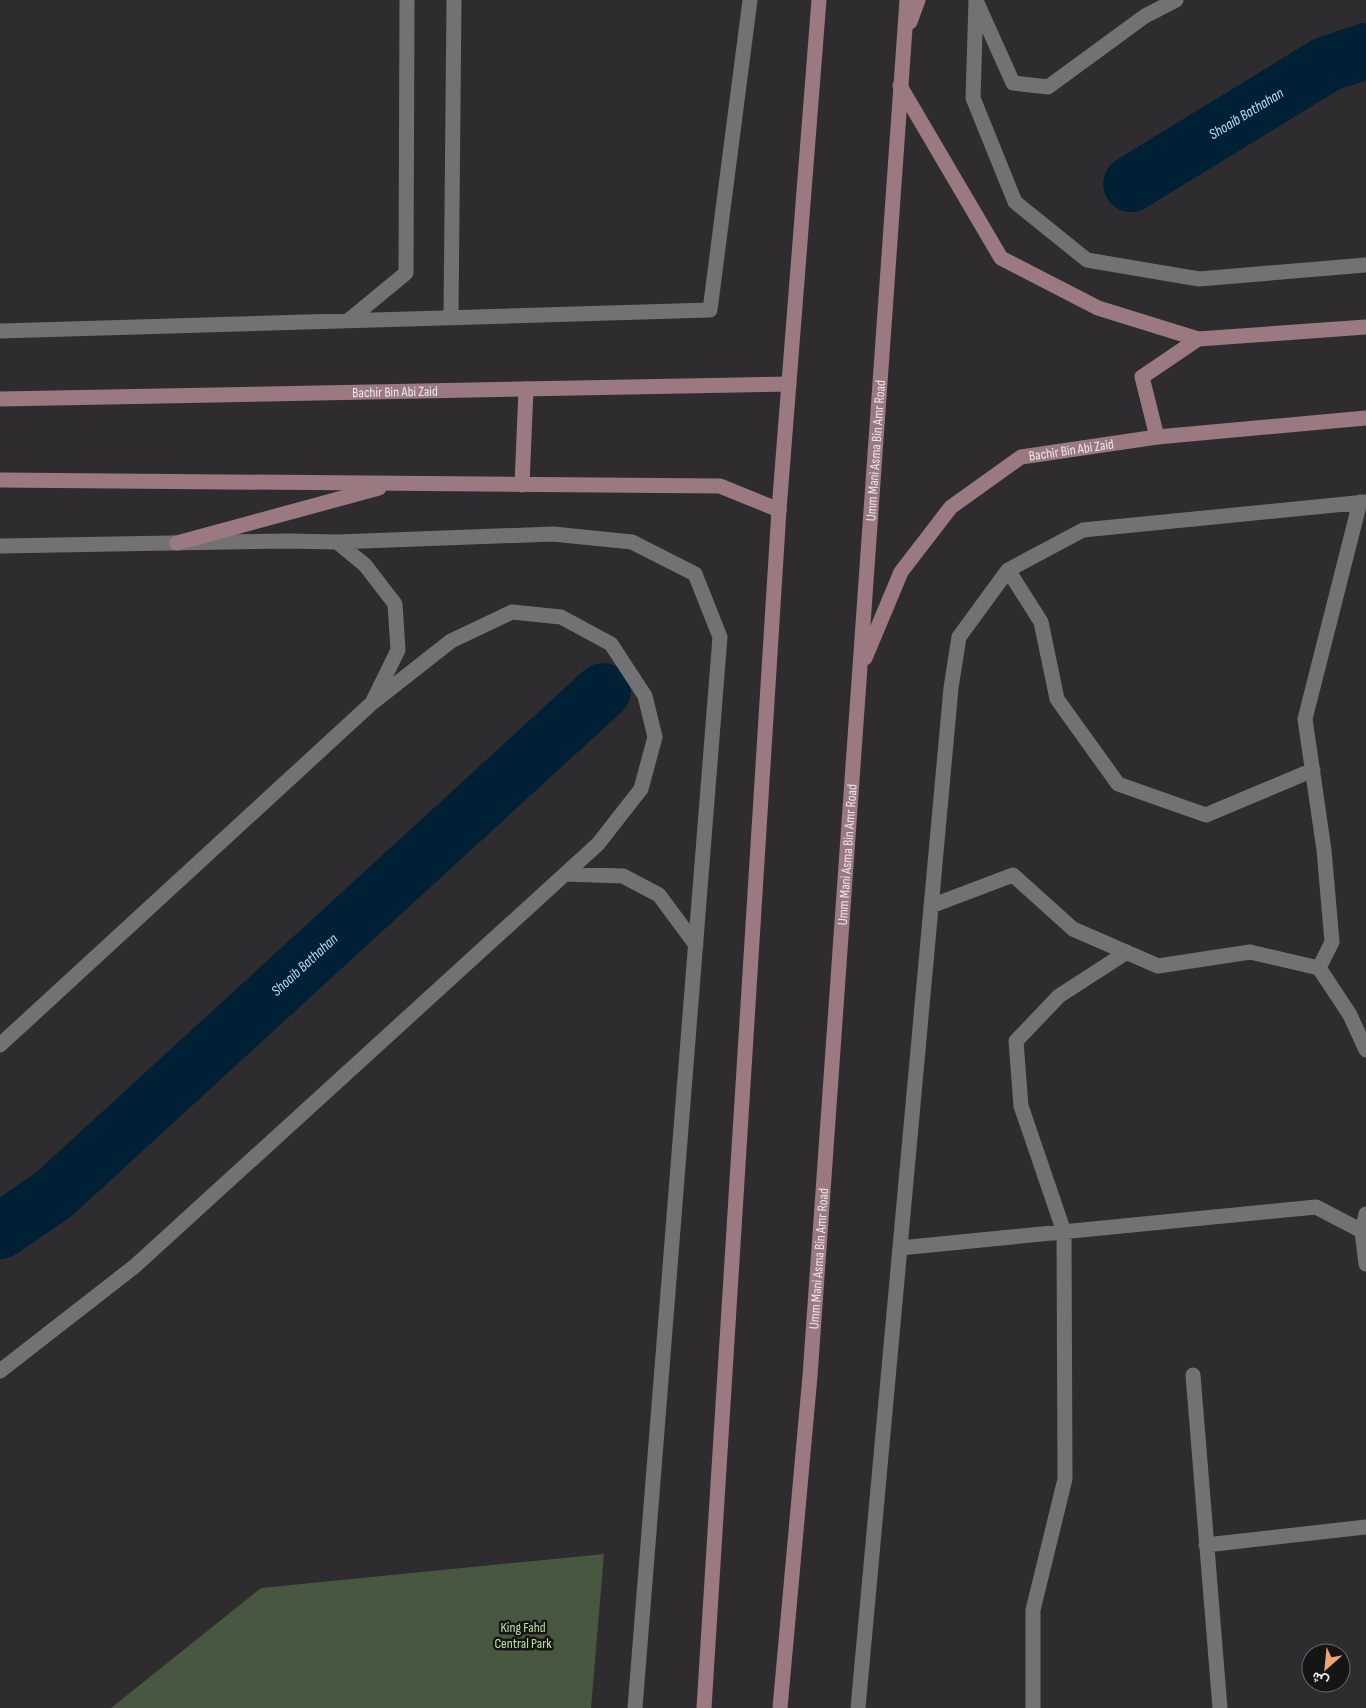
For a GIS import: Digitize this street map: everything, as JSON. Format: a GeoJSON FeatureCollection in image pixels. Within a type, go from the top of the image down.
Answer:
{"type":"FeatureCollection","features":[{"type":"Feature","properties":{"kind":"main road"},"geometry":{"type":"LineString","coordinates":[[704,1708],[779,510],[819,0]]}},
{"type":"Feature","properties":{"kind":"main road","name":"Umm Mani Asma Bin Amr Road"},"geometry":{"type":"LineString","coordinates":[[780,1708],[810,1376],[907,0]]}},
{"type":"Feature","properties":{"kind":"main road"},"geometry":{"type":"LineString","coordinates":[[904,40],[918,0]]}},
{"type":"Feature","properties":{"kind":"main road"},"geometry":{"type":"LineString","coordinates":[[900,86],[1001,258],[1098,308],[1198,339],[1366,327]]}},
{"type":"Feature","properties":{"kind":"main road"},"geometry":{"type":"LineString","coordinates":[[1157,437],[1142,376],[1198,339]]}},
{"type":"Feature","properties":{"kind":"main road","name":"Bachir Bin Abi Zaid"},"geometry":{"type":"LineString","coordinates":[[0,399],[789,384]]}},
{"type":"Feature","properties":{"kind":"main road"},"geometry":{"type":"LineString","coordinates":[[522,485],[526,389]]}},
{"type":"Feature","properties":{"kind":"main road","name":"Bachir Bin Abi Zaid"},"geometry":{"type":"LineString","coordinates":[[860,670],[901,572],[951,507],[1021,457],[1157,437],[1366,418]]}},
{"type":"Feature","properties":{"kind":"main road"},"geometry":{"type":"LineString","coordinates":[[0,480],[720,486],[779,510]]}},
{"type":"Feature","properties":{"kind":"main road"},"geometry":{"type":"LineString","coordinates":[[178,542],[398,483]]}},
{"type":"Feature","properties":{"kind":"street"},"geometry":{"type":"LineString","coordinates":[[349,320],[406,273],[406,0]]}},
{"type":"Feature","properties":{"kind":"street"},"geometry":{"type":"LineString","coordinates":[[451,317],[454,0]]}},
{"type":"Feature","properties":{"kind":"street"},"geometry":{"type":"LineString","coordinates":[[0,331],[710,310],[750,0]]}},
{"type":"Feature","properties":{"kind":"street"},"geometry":{"type":"LineString","coordinates":[[976,1],[1012,83],[1048,87],[1145,16],[1176,0]]}},
{"type":"Feature","properties":{"kind":"street"},"geometry":{"type":"LineString","coordinates":[[976,1],[973,98],[1015,202],[1087,260],[1199,279],[1366,265]]}},
{"type":"Feature","properties":{"kind":"street"},"geometry":{"type":"LineString","coordinates":[[858,1708],[951,688],[959,637],[1008,570],[1083,530],[1363,502],[1305,719],[1324,850],[1332,942],[1319,968]]}},
{"type":"Feature","properties":{"kind":"street"},"geometry":{"type":"LineString","coordinates":[[0,546],[289,540],[337,542],[553,534],[632,542],[695,574],[720,636],[635,1708]]}},
{"type":"Feature","properties":{"kind":"street"},"geometry":{"type":"LineString","coordinates":[[337,542],[366,565],[395,604],[398,650],[372,703]]}},
{"type":"Feature","properties":{"kind":"street"},"geometry":{"type":"LineString","coordinates":[[1008,570],[1041,622],[1057,699],[1118,784],[1206,815],[1313,770]]}},
{"type":"Feature","properties":{"kind":"street"},"geometry":{"type":"LineString","coordinates":[[0,1045],[372,703],[451,641],[512,612],[562,617],[611,644],[645,696],[655,736],[641,789],[598,844],[135,1266],[0,1371]]}},
{"type":"Feature","properties":{"kind":"street"},"geometry":{"type":"LineString","coordinates":[[565,874],[623,876],[659,895],[696,945]]}},
{"type":"Feature","properties":{"kind":"street"},"geometry":{"type":"LineString","coordinates":[[931,906],[1014,875],[1073,929],[1158,966],[1250,952],[1319,968],[1350,1015],[1366,1050]]}},
{"type":"Feature","properties":{"kind":"street"},"geometry":{"type":"LineString","coordinates":[[1033,1708],[1033,1610],[1064,1479],[1064,1232],[1021,1106],[1016,1041],[1059,996],[1128,952]]}},
{"type":"Feature","properties":{"kind":"street"},"geometry":{"type":"LineString","coordinates":[[900,1248],[1316,1207],[1362,1231]]}},
{"type":"Feature","properties":{"kind":"street"},"geometry":{"type":"LineString","coordinates":[[1366,1214],[1362,1231],[1366,1264]]}},
{"type":"Feature","properties":{"kind":"street"},"geometry":{"type":"LineString","coordinates":[[1193,1375],[1220,1708]]}},
{"type":"Feature","properties":{"kind":"street"},"geometry":{"type":"LineString","coordinates":[[1206,1545],[1366,1527]]}},
{"type":"Feature","properties":{"kind":"green space","name":"King Fahd Central Park"},"geometry":{"type":"Polygon","coordinates":[[[604,1554],[591,1708],[111,1708],[261,1588],[604,1554]]]}},
{"type":"Feature","properties":{"kind":"waterway","name":"Shoaib Bathahan"},"geometry":{"type":"LineString","coordinates":[[1131,184],[1327,64],[1366,51]]}},
{"type":"Feature","properties":{"kind":"waterway","name":"Shoaib Bathahan"},"geometry":{"type":"LineString","coordinates":[[0,1231],[53,1195],[603,691]]}}]}
